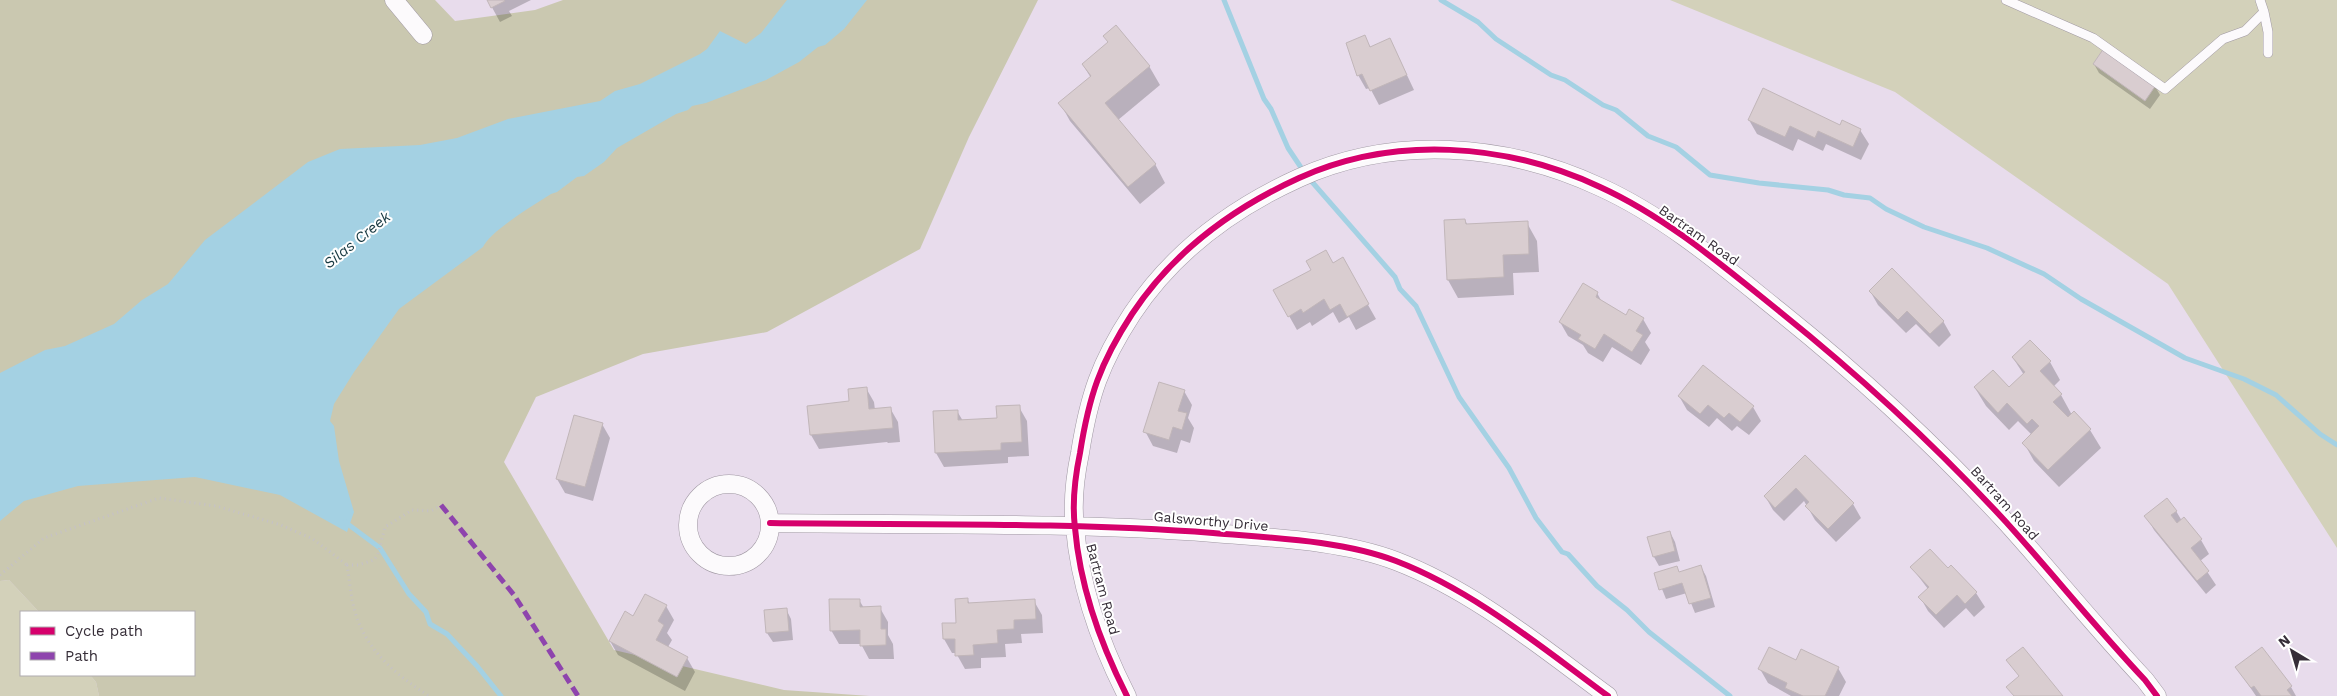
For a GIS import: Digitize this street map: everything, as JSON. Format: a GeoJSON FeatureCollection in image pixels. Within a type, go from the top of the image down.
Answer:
{"type":"FeatureCollection","features":[{"type":"Feature","properties":{"kind":"street"},"geometry":{"type":"LineString","coordinates":[[394,0],[423,35]]}},
{"type":"Feature","properties":{"kind":"street","name":"Bartram Road"},"geometry":{"type":"LineString","coordinates":[[1127,696],[1091,606],[1074,526],[1077,466],[1090,397],[1102,367],[1138,305],[1182,254],[1211,229],[1275,189],[1344,160],[1390,152],[1416,150],[1475,151],[1551,168],[1600,187],[1673,230],[1729,271],[1826,348],[1945,457],[2008,524],[2157,696]]}},
{"type":"Feature","properties":{"kind":"street"},"geometry":{"type":"LineString","coordinates":[[725,484],[744,487],[760,497],[765,505],[770,523],[769,535],[764,547],[751,560],[733,566],[721,566],[699,554],[692,543],[688,531],[688,519],[692,507],[700,496],[716,486],[725,484]]}},
{"type":"Feature","properties":{"kind":"street","name":"Galsworthy Drive"},"geometry":{"type":"LineString","coordinates":[[770,523],[1134,527],[1257,536],[1364,552],[1393,560],[1422,572],[1464,596],[1502,619],[1608,696]]}},
{"type":"Feature","properties":{"kind":"lane"},"geometry":{"type":"LineString","coordinates":[[2006,0],[2093,38],[2165,89],[2223,39],[2245,31],[2264,12]]}},
{"type":"Feature","properties":{"kind":"lane"},"geometry":{"type":"LineString","coordinates":[[2260,0],[2268,32],[2268,53]]}},
{"type":"Feature","properties":{"kind":"path"},"geometry":{"type":"LineString","coordinates":[[0,575],[44,538],[159,498],[216,506],[274,523],[313,539],[347,565],[358,566],[374,560],[378,554],[385,527],[412,510],[431,511],[441,505]]}},
{"type":"Feature","properties":{"kind":"path"},"geometry":{"type":"LineString","coordinates":[[347,565],[357,618],[378,656],[401,678],[428,696]]}},
{"type":"Feature","properties":{"kind":"shaded area"},"geometry":{"type":"Polygon","coordinates":[[[0,0],[435,0],[455,21],[535,10],[563,0],[1038,0],[969,137],[920,249],[767,332],[643,354],[536,397],[504,462],[614,650],[784,690],[870,696],[99,696],[96,682],[91,676],[195,676],[195,611],[38,611],[9,580],[0,581],[0,0]]]}},
{"type":"Feature","properties":{"kind":"shaded area"},"geometry":{"type":"Polygon","coordinates":[[[1670,0],[2337,0],[2337,548],[2168,284],[1895,92],[1670,0]]]}},
{"type":"Feature","properties":{"kind":"shaded area"},"geometry":{"type":"Polygon","coordinates":[[[9,580],[38,611],[20,611],[20,676],[91,676],[96,682],[99,696],[0,696],[0,581],[9,580]]]}},
{"type":"Feature","properties":{"kind":"water","name":"Silas Creek"},"geometry":{"type":"Polygon","coordinates":[[[787,0],[867,0],[844,29],[825,45],[818,47],[799,62],[766,80],[706,103],[692,106],[688,110],[676,114],[617,148],[604,162],[584,176],[577,177],[503,226],[483,247],[399,309],[354,372],[334,404],[330,421],[334,426],[339,461],[354,512],[347,532],[280,495],[195,477],[78,486],[24,501],[0,521],[0,373],[45,350],[65,346],[114,324],[142,300],[168,284],[205,240],[308,162],[340,149],[420,145],[457,138],[508,119],[600,101],[615,91],[640,84],[700,54],[707,49],[720,31],[746,44],[761,33],[787,0]]]}},
{"type":"Feature","properties":{"kind":"building"},"geometry":{"type":"Polygon","coordinates":[[[487,0],[504,0],[505,1],[491,8],[487,0]]]}},
{"type":"Feature","properties":{"kind":"building"},"geometry":{"type":"Polygon","coordinates":[[[1116,25],[1150,66],[1105,103],[1156,164],[1128,187],[1058,103],[1091,76],[1082,64],[1108,42],[1103,36],[1116,25]]]}},
{"type":"Feature","properties":{"kind":"building"},"geometry":{"type":"Polygon","coordinates":[[[1365,35],[1370,47],[1390,38],[1407,75],[1370,91],[1362,74],[1357,76],[1346,43],[1365,35]]]}},
{"type":"Feature","properties":{"kind":"building"},"geometry":{"type":"Polygon","coordinates":[[[2104,48],[2156,85],[2145,101],[2093,64],[2104,48]]]}},
{"type":"Feature","properties":{"kind":"building"},"geometry":{"type":"Polygon","coordinates":[[[1763,88],[1840,125],[1842,120],[1861,129],[1853,147],[1818,131],[1815,138],[1790,126],[1785,137],[1748,120],[1763,88]]]}},
{"type":"Feature","properties":{"kind":"building"},"geometry":{"type":"Polygon","coordinates":[[[1465,219],[1466,224],[1528,221],[1529,254],[1503,255],[1504,277],[1447,280],[1444,220],[1465,219]]]}},
{"type":"Feature","properties":{"kind":"building"},"geometry":{"type":"Polygon","coordinates":[[[1326,250],[1333,263],[1343,257],[1369,304],[1347,317],[1340,304],[1330,310],[1324,299],[1303,313],[1301,309],[1288,317],[1273,290],[1311,270],[1306,261],[1326,250]]]}},
{"type":"Feature","properties":{"kind":"building"},"geometry":{"type":"Polygon","coordinates":[[[1892,268],[1944,321],[1930,334],[1907,311],[1898,320],[1869,291],[1892,268]]]}},
{"type":"Feature","properties":{"kind":"building"},"geometry":{"type":"Polygon","coordinates":[[[1583,283],[1598,292],[1596,297],[1626,315],[1629,309],[1644,318],[1636,331],[1643,335],[1632,352],[1604,334],[1595,349],[1578,339],[1581,335],[1559,322],[1583,283]]]}},
{"type":"Feature","properties":{"kind":"building"},"geometry":{"type":"Polygon","coordinates":[[[2030,340],[2051,361],[2040,371],[2062,394],[2053,402],[2068,417],[2074,411],[2091,429],[2048,470],[2022,443],[2039,426],[2032,419],[2027,424],[2007,403],[1998,413],[1974,387],[1993,370],[2009,387],[2025,372],[2012,357],[2030,340]]]}},
{"type":"Feature","properties":{"kind":"building"},"geometry":{"type":"Polygon","coordinates":[[[1703,365],[1754,406],[1740,422],[1729,413],[1724,418],[1708,405],[1700,414],[1678,396],[1703,365]]]}},
{"type":"Feature","properties":{"kind":"building"},"geometry":{"type":"Polygon","coordinates":[[[1159,382],[1185,390],[1178,411],[1187,413],[1182,430],[1173,427],[1169,440],[1143,432],[1159,382]]]}},
{"type":"Feature","properties":{"kind":"building"},"geometry":{"type":"Polygon","coordinates":[[[867,387],[869,409],[891,407],[893,428],[810,435],[807,406],[849,401],[848,389],[867,387]]]}},
{"type":"Feature","properties":{"kind":"building"},"geometry":{"type":"Polygon","coordinates":[[[1020,405],[1022,442],[1001,443],[1001,450],[935,453],[933,411],[958,410],[958,420],[997,418],[996,406],[1020,405]]]}},
{"type":"Feature","properties":{"kind":"building"},"geometry":{"type":"Polygon","coordinates":[[[574,415],[603,423],[585,487],[556,479],[574,415]]]}},
{"type":"Feature","properties":{"kind":"building"},"geometry":{"type":"Polygon","coordinates":[[[1805,455],[1854,503],[1828,529],[1805,506],[1809,502],[1796,488],[1775,508],[1764,496],[1805,455]]]}},
{"type":"Feature","properties":{"kind":"building"},"geometry":{"type":"Polygon","coordinates":[[[2167,498],[2177,511],[2171,515],[2177,523],[2184,517],[2202,539],[2191,548],[2209,571],[2197,581],[2144,516],[2167,498]]]}},
{"type":"Feature","properties":{"kind":"building"},"geometry":{"type":"Polygon","coordinates":[[[1670,531],[1675,551],[1653,557],[1647,537],[1670,531]]]}},
{"type":"Feature","properties":{"kind":"building"},"geometry":{"type":"Polygon","coordinates":[[[1930,549],[1948,568],[1951,565],[1977,592],[1965,604],[1957,595],[1936,615],[1918,597],[1929,587],[1910,567],[1930,549]]]}},
{"type":"Feature","properties":{"kind":"building"},"geometry":{"type":"Polygon","coordinates":[[[1701,565],[1711,598],[1689,604],[1682,583],[1659,590],[1654,573],[1677,566],[1679,572],[1701,565]]]}},
{"type":"Feature","properties":{"kind":"building"},"geometry":{"type":"Polygon","coordinates":[[[645,594],[667,605],[658,621],[664,625],[656,640],[688,657],[677,677],[609,641],[625,611],[633,616],[645,594]]]}},
{"type":"Feature","properties":{"kind":"building"},"geometry":{"type":"Polygon","coordinates":[[[968,598],[968,603],[1035,599],[1036,619],[1014,620],[1014,629],[997,630],[998,643],[973,645],[974,655],[955,656],[955,639],[943,639],[942,623],[956,623],[955,599],[968,598]]]}},
{"type":"Feature","properties":{"kind":"building"},"geometry":{"type":"Polygon","coordinates":[[[829,599],[860,599],[860,607],[881,606],[881,629],[886,629],[886,645],[860,646],[860,630],[830,631],[829,599]]]}},
{"type":"Feature","properties":{"kind":"building"},"geometry":{"type":"Polygon","coordinates":[[[787,608],[789,631],[766,633],[764,610],[787,608]]]}},
{"type":"Feature","properties":{"kind":"building"},"geometry":{"type":"Polygon","coordinates":[[[1769,647],[1796,660],[1801,649],[1839,667],[1825,696],[1803,696],[1785,688],[1787,683],[1758,669],[1769,647]]]}},
{"type":"Feature","properties":{"kind":"building"},"geometry":{"type":"Polygon","coordinates":[[[2023,647],[2063,696],[2014,696],[2006,687],[2019,676],[2006,660],[2023,647]]]}},
{"type":"Feature","properties":{"kind":"building"},"geometry":{"type":"Polygon","coordinates":[[[2262,647],[2292,686],[2287,690],[2292,696],[2261,696],[2254,686],[2251,688],[2235,667],[2262,647]]]}},
{"type":"Feature","properties":{"kind":"waterway"},"geometry":{"type":"LineString","coordinates":[[1224,0],[1264,99],[1271,109],[1288,148],[1306,175],[1395,277],[1400,289],[1416,306],[1459,397],[1509,468],[1536,518],[1562,552],[1568,554],[1597,586],[1627,610],[1649,632],[1730,696]]}},
{"type":"Feature","properties":{"kind":"waterway"},"geometry":{"type":"LineString","coordinates":[[1441,0],[1478,22],[1496,39],[1551,75],[1565,80],[1603,105],[1616,110],[1648,136],[1676,147],[1710,175],[1759,183],[1828,190],[1844,195],[1870,198],[1886,209],[1924,227],[1987,248],[2044,274],[2081,299],[2185,358],[2244,379],[2276,395],[2320,434],[2337,445]]}},
{"type":"Feature","properties":{"kind":"waterway"},"geometry":{"type":"LineString","coordinates":[[345,522],[380,548],[409,594],[426,612],[430,624],[447,634],[477,666],[501,696]]}},
{"type":"Feature","properties":{"kind":"marked path"},"geometry":{"type":"LineString","coordinates":[[441,505],[514,595],[578,696]]}},
{"type":"Feature","properties":{"kind":"cycle path"},"geometry":{"type":"LineString","coordinates":[[1127,696],[1100,636],[1093,615],[1078,550],[1074,510],[1074,491],[1087,414],[1097,380],[1112,348],[1132,314],[1166,271],[1206,234],[1228,218],[1275,190],[1335,164],[1373,155],[1411,150],[1489,153],[1527,161],[1564,172],[1624,199],[1693,243],[1779,311],[1897,412],[2006,522],[2157,696]]}},
{"type":"Feature","properties":{"kind":"cycle path"},"geometry":{"type":"LineString","coordinates":[[770,523],[1158,529],[1306,541],[1352,548],[1396,561],[1425,573],[1453,588],[1506,621],[1608,696]]}}]}
